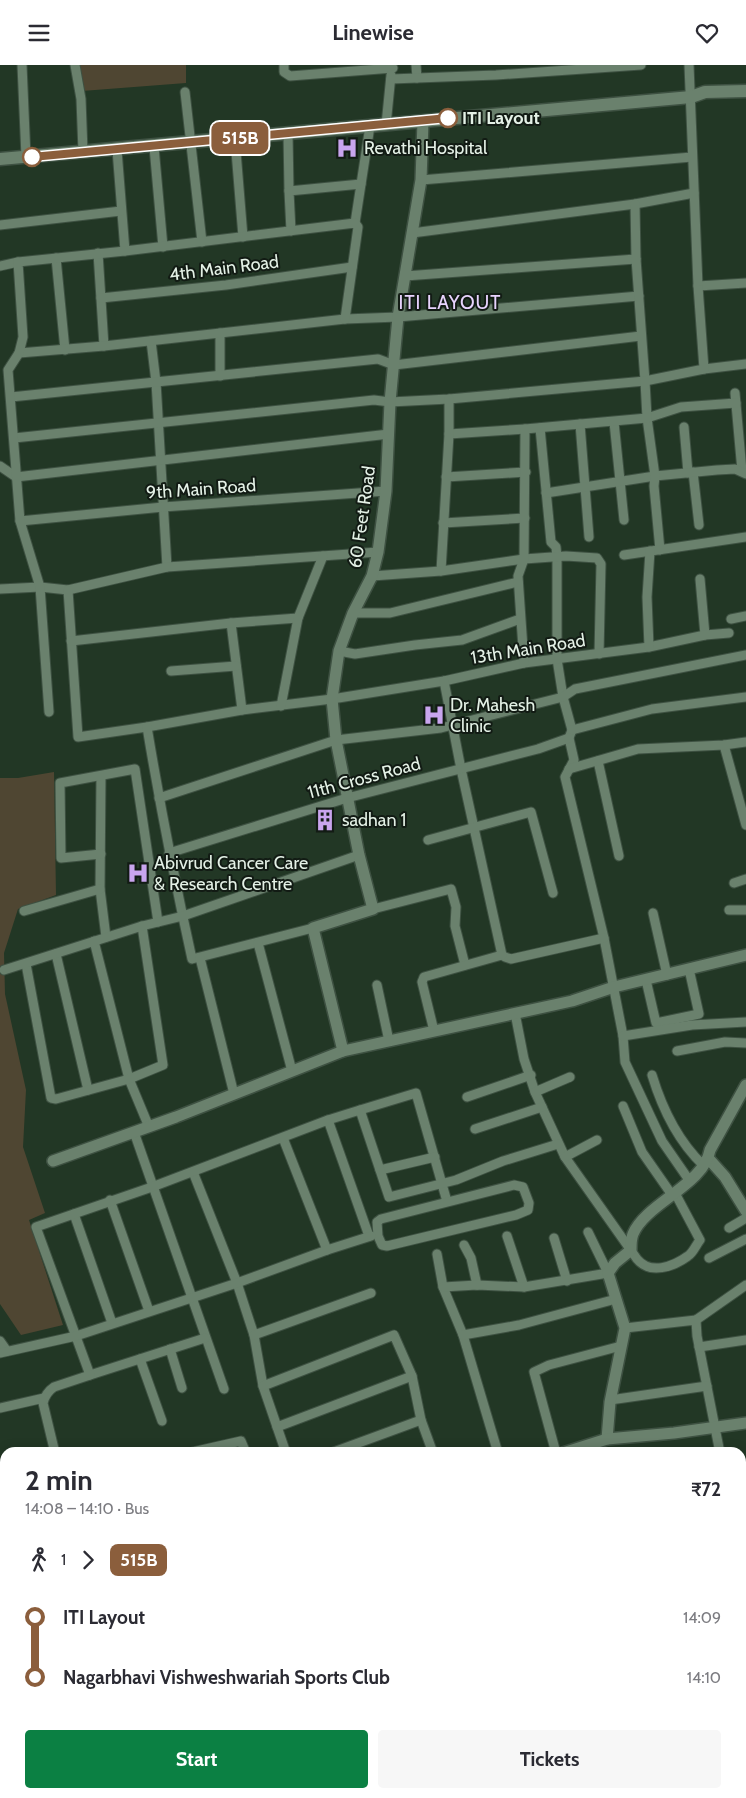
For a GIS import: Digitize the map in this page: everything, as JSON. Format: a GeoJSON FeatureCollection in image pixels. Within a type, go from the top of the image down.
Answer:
{"type":"FeatureCollection","features":[{"type":"Feature","properties":{"kind":"main road"},"geometry":{"type":"LineString","coordinates":[[0,159],[154,147],[692,97],[705,92],[746,91]]}},
{"type":"Feature","properties":{"kind":"main road"},"geometry":{"type":"LineString","coordinates":[[692,97],[704,100],[746,99]]}},
{"type":"Feature","properties":{"kind":"street"},"geometry":{"type":"LineString","coordinates":[[22,65],[26,157]]}},
{"type":"Feature","properties":{"kind":"street"},"geometry":{"type":"LineString","coordinates":[[75,65],[81,99],[83,152]]}},
{"type":"Feature","properties":{"kind":"street"},"geometry":{"type":"LineString","coordinates":[[284,65],[284,72],[290,76],[393,66],[386,125]]}},
{"type":"Feature","properties":{"kind":"street"},"geometry":{"type":"LineString","coordinates":[[416,65],[417,78]]}},
{"type":"Feature","properties":{"kind":"street"},"geometry":{"type":"LineString","coordinates":[[454,65],[456,76]]}},
{"type":"Feature","properties":{"kind":"street"},"geometry":{"type":"LineString","coordinates":[[391,79],[456,76],[496,70],[641,65]]}},
{"type":"Feature","properties":{"kind":"street"},"geometry":{"type":"LineString","coordinates":[[689,65],[692,97],[692,157],[698,286],[704,369]]}},
{"type":"Feature","properties":{"kind":"street"},"geometry":{"type":"LineString","coordinates":[[185,93],[202,242]]}},
{"type":"Feature","properties":{"kind":"street","name":"60 Feet Road"},"geometry":{"type":"LineString","coordinates":[[373,909],[359,855],[336,740],[332,699],[339,651],[353,613],[372,576],[378,552],[386,491],[390,402],[398,317],[421,180],[423,121]]}},
{"type":"Feature","properties":{"kind":"street"},"geometry":{"type":"LineString","coordinates":[[345,319],[358,227],[355,223],[370,126]]}},
{"type":"Feature","properties":{"kind":"street"},"geometry":{"type":"LineString","coordinates":[[288,134],[291,231]]}},
{"type":"Feature","properties":{"kind":"street"},"geometry":{"type":"LineString","coordinates":[[235,139],[243,237]]}},
{"type":"Feature","properties":{"kind":"street"},"geometry":{"type":"LineString","coordinates":[[154,147],[163,247]]}},
{"type":"Feature","properties":{"kind":"street"},"geometry":{"type":"LineString","coordinates":[[117,150],[125,251]]}},
{"type":"Feature","properties":{"kind":"street"},"geometry":{"type":"LineString","coordinates":[[421,180],[692,157]]}},
{"type":"Feature","properties":{"kind":"street"},"geometry":{"type":"LineString","coordinates":[[289,191],[361,184]]}},
{"type":"Feature","properties":{"kind":"street"},"geometry":{"type":"LineString","coordinates":[[412,233],[635,204],[694,193]]}},
{"type":"Feature","properties":{"kind":"street"},"geometry":{"type":"LineString","coordinates":[[635,204],[636,259],[647,419],[655,476],[654,486],[660,549]]}},
{"type":"Feature","properties":{"kind":"street"},"geometry":{"type":"LineString","coordinates":[[0,225],[121,211]]}},
{"type":"Feature","properties":{"kind":"street"},"geometry":{"type":"LineString","coordinates":[[0,266],[18,262],[163,247],[355,223]]}},
{"type":"Feature","properties":{"kind":"street"},"geometry":{"type":"LineString","coordinates":[[98,253],[104,347]]}},
{"type":"Feature","properties":{"kind":"street"},"geometry":{"type":"LineString","coordinates":[[56,258],[65,350]]}},
{"type":"Feature","properties":{"kind":"street"},"geometry":{"type":"LineString","coordinates":[[405,276],[636,259]]}},
{"type":"Feature","properties":{"kind":"street"},"geometry":{"type":"LineString","coordinates":[[18,262],[23,337],[19,353],[8,370],[20,521],[40,587],[49,712]]}},
{"type":"Feature","properties":{"kind":"street","name":"4th Main Road"},"geometry":{"type":"LineString","coordinates":[[101,298],[226,285],[352,267]]}},
{"type":"Feature","properties":{"kind":"street"},"geometry":{"type":"LineString","coordinates":[[698,286],[746,283]]}},
{"type":"Feature","properties":{"kind":"street"},"geometry":{"type":"LineString","coordinates":[[19,353],[104,347],[345,319],[398,317],[639,296]]}},
{"type":"Feature","properties":{"kind":"street"},"geometry":{"type":"LineString","coordinates":[[220,333],[220,376]]}},
{"type":"Feature","properties":{"kind":"street"},"geometry":{"type":"LineString","coordinates":[[11,397],[378,359],[394,365],[641,336]]}},
{"type":"Feature","properties":{"kind":"street"},"geometry":{"type":"LineString","coordinates":[[152,341],[167,567]]}},
{"type":"Feature","properties":{"kind":"street"},"geometry":{"type":"LineString","coordinates":[[14,438],[374,400],[390,402],[449,399],[645,381],[704,369],[746,364]]}},
{"type":"Feature","properties":{"kind":"street"},"geometry":{"type":"LineString","coordinates":[[546,493],[655,476],[735,469],[744,472],[735,393]]}},
{"type":"Feature","properties":{"kind":"street"},"geometry":{"type":"LineString","coordinates":[[441,571],[449,434],[449,399]]}},
{"type":"Feature","properties":{"kind":"street"},"geometry":{"type":"LineString","coordinates":[[449,434],[647,419],[682,407],[736,403]]}},
{"type":"Feature","properties":{"kind":"street"},"geometry":{"type":"LineString","coordinates":[[614,422],[624,521]]}},
{"type":"Feature","properties":{"kind":"street"},"geometry":{"type":"LineString","coordinates":[[580,425],[589,537]]}},
{"type":"Feature","properties":{"kind":"street"},"geometry":{"type":"LineString","coordinates":[[684,427],[699,525]]}},
{"type":"Feature","properties":{"kind":"street"},"geometry":{"type":"LineString","coordinates":[[540,428],[551,542],[556,547],[557,557],[557,659],[574,760],[565,777],[604,937],[623,1036],[625,1062],[662,1141],[689,1180]]}},
{"type":"Feature","properties":{"kind":"street"},"geometry":{"type":"LineString","coordinates":[[524,663],[518,576],[524,559],[525,429]]}},
{"type":"Feature","properties":{"kind":"street"},"geometry":{"type":"LineString","coordinates":[[0,466],[16,477],[389,434]]}},
{"type":"Feature","properties":{"kind":"street"},"geometry":{"type":"LineString","coordinates":[[446,477],[526,472]]}},
{"type":"Feature","properties":{"kind":"street","name":"9th Main Road"},"geometry":{"type":"LineString","coordinates":[[20,521],[163,507],[386,491]]}},
{"type":"Feature","properties":{"kind":"street"},"geometry":{"type":"LineString","coordinates":[[443,523],[525,518]]}},
{"type":"Feature","properties":{"kind":"street"},"geometry":{"type":"LineString","coordinates":[[624,555],[746,537]]}},
{"type":"Feature","properties":{"kind":"street"},"geometry":{"type":"LineString","coordinates":[[649,647],[647,597],[650,551]]}},
{"type":"Feature","properties":{"kind":"street"},"geometry":{"type":"LineString","coordinates":[[0,589],[40,587],[68,590],[167,567],[378,552]]}},
{"type":"Feature","properties":{"kind":"street"},"geometry":{"type":"LineString","coordinates":[[280,706],[298,618],[323,556]]}},
{"type":"Feature","properties":{"kind":"street"},"geometry":{"type":"LineString","coordinates":[[372,576],[441,571],[524,559],[593,556],[600,560],[598,654]]}},
{"type":"Feature","properties":{"kind":"street"},"geometry":{"type":"LineString","coordinates":[[700,579],[705,635]]}},
{"type":"Feature","properties":{"kind":"street"},"geometry":{"type":"LineString","coordinates":[[353,613],[390,613],[518,582]]}},
{"type":"Feature","properties":{"kind":"street"},"geometry":{"type":"LineString","coordinates":[[68,590],[71,641],[231,623],[298,618]]}},
{"type":"Feature","properties":{"kind":"street"},"geometry":{"type":"LineString","coordinates":[[731,619],[746,616]]}},
{"type":"Feature","properties":{"kind":"street"},"geometry":{"type":"LineString","coordinates":[[339,651],[355,654],[462,640],[520,619]]}},
{"type":"Feature","properties":{"kind":"street"},"geometry":{"type":"LineString","coordinates":[[231,623],[242,710]]}},
{"type":"Feature","properties":{"kind":"street","name":"13th Main Road"},"geometry":{"type":"LineString","coordinates":[[71,641],[78,737],[242,710],[332,699],[444,681],[524,663],[649,647],[705,635],[729,633]]}},
{"type":"Feature","properties":{"kind":"street"},"geometry":{"type":"LineString","coordinates":[[159,798],[336,740],[453,725],[563,697],[575,689],[746,655]]}},
{"type":"Feature","properties":{"kind":"street"},"geometry":{"type":"LineString","coordinates":[[171,671],[236,666]]}},
{"type":"Feature","properties":{"kind":"street"},"geometry":{"type":"LineString","coordinates":[[444,681],[461,769],[502,955]]}},
{"type":"Feature","properties":{"kind":"street","name":"11th Cross Road"},"geometry":{"type":"LineString","coordinates":[[169,853],[348,798],[538,749],[571,734],[652,709],[746,697]]}},
{"type":"Feature","properties":{"kind":"street"},"geometry":{"type":"LineString","coordinates":[[147,727],[169,853],[192,959],[258,943],[373,909],[451,889],[456,907],[456,926],[465,965]]}},
{"type":"Feature","properties":{"kind":"street"},"geometry":{"type":"LineString","coordinates":[[569,769],[638,749],[724,745],[746,742]]}},
{"type":"Feature","properties":{"kind":"street"},"geometry":{"type":"LineString","coordinates":[[724,745],[746,825]]}},
{"type":"Feature","properties":{"kind":"street"},"geometry":{"type":"LineString","coordinates":[[598,761],[619,857]]}},
{"type":"Feature","properties":{"kind":"street"},"geometry":{"type":"LineString","coordinates":[[101,854],[62,858],[60,783],[135,769],[158,922]]}},
{"type":"Feature","properties":{"kind":"street"},"geometry":{"type":"LineString","coordinates":[[101,776],[100,889],[106,937]]}},
{"type":"Feature","properties":{"kind":"street"},"geometry":{"type":"LineString","coordinates":[[428,840],[532,812],[553,893]]}},
{"type":"Feature","properties":{"kind":"street"},"geometry":{"type":"LineString","coordinates":[[4,970],[56,955],[142,926],[183,916],[359,855]]}},
{"type":"Feature","properties":{"kind":"street"},"geometry":{"type":"LineString","coordinates":[[734,883],[746,879]]}},
{"type":"Feature","properties":{"kind":"street"},"geometry":{"type":"LineString","coordinates":[[24,911],[100,889]]}},
{"type":"Feature","properties":{"kind":"street"},"geometry":{"type":"LineString","coordinates":[[729,910],[746,910]]}},
{"type":"Feature","properties":{"kind":"street"},"geometry":{"type":"LineString","coordinates":[[653,913],[667,975]]}},
{"type":"Feature","properties":{"kind":"street"},"geometry":{"type":"LineString","coordinates":[[26,964],[51,1098],[56,1099],[129,1079],[163,1065],[142,926]]}},
{"type":"Feature","properties":{"kind":"street"},"geometry":{"type":"LineString","coordinates":[[313,928],[343,1051]]}},
{"type":"Feature","properties":{"kind":"street"},"geometry":{"type":"LineString","coordinates":[[434,1031],[422,979],[424,977],[502,955],[511,959],[604,937]]}},
{"type":"Feature","properties":{"kind":"street"},"geometry":{"type":"LineString","coordinates":[[94,941],[129,1079],[149,1127]]}},
{"type":"Feature","properties":{"kind":"street"},"geometry":{"type":"LineString","coordinates":[[258,943],[292,1071]]}},
{"type":"Feature","properties":{"kind":"street"},"geometry":{"type":"LineString","coordinates":[[56,955],[88,1090]]}},
{"type":"Feature","properties":{"kind":"street"},"geometry":{"type":"LineString","coordinates":[[53,1161],[149,1127],[343,1051],[572,1001],[614,987],[746,955]]}},
{"type":"Feature","properties":{"kind":"street"},"geometry":{"type":"LineString","coordinates":[[200,958],[234,1094]]}},
{"type":"Feature","properties":{"kind":"street"},"geometry":{"type":"LineString","coordinates":[[646,979],[656,1023],[699,1014],[689,969]]}},
{"type":"Feature","properties":{"kind":"street"},"geometry":{"type":"LineString","coordinates":[[377,985],[389,1041]]}},
{"type":"Feature","properties":{"kind":"street"},"geometry":{"type":"LineString","coordinates":[[515,1013],[524,1059],[531,1075],[535,1092],[565,1157],[642,1265],[649,1268],[670,1265],[689,1256],[700,1240],[673,1194],[642,1152],[623,1106]]}},
{"type":"Feature","properties":{"kind":"street"},"geometry":{"type":"LineString","coordinates":[[623,1036],[692,1025],[746,1022]]}},
{"type":"Feature","properties":{"kind":"street"},"geometry":{"type":"LineString","coordinates":[[677,1051],[725,1042],[746,1043]]}},
{"type":"Feature","properties":{"kind":"street"},"geometry":{"type":"LineString","coordinates":[[467,1097],[531,1075]]}},
{"type":"Feature","properties":{"kind":"street"},"geometry":{"type":"LineString","coordinates":[[652,1075],[677,1135],[690,1153],[706,1162],[725,1177],[746,1211]]}},
{"type":"Feature","properties":{"kind":"street"},"geometry":{"type":"LineString","coordinates":[[535,1092],[570,1077]]}},
{"type":"Feature","properties":{"kind":"street"},"geometry":{"type":"LineString","coordinates":[[443,1287],[478,1285],[524,1287],[608,1273],[615,1263],[631,1250],[632,1236],[638,1224],[689,1180],[706,1162],[710,1150],[746,1085]]}},
{"type":"Feature","properties":{"kind":"street"},"geometry":{"type":"LineString","coordinates":[[90,1375],[36,1227],[193,1172],[328,1120],[416,1093],[446,1198]]}},
{"type":"Feature","properties":{"kind":"street"},"geometry":{"type":"LineString","coordinates":[[475,1129],[542,1107]]}},
{"type":"Feature","properties":{"kind":"street"},"geometry":{"type":"LineString","coordinates":[[360,1110],[389,1197],[441,1184],[503,1161],[558,1144]]}},
{"type":"Feature","properties":{"kind":"street"},"geometry":{"type":"LineString","coordinates":[[328,1120],[373,1236],[382,1245],[387,1246],[516,1215],[528,1210],[529,1203],[523,1187],[514,1185],[381,1219],[373,1236]]}},
{"type":"Feature","properties":{"kind":"street"},"geometry":{"type":"LineString","coordinates":[[134,1132],[224,1389]]}},
{"type":"Feature","properties":{"kind":"street"},"geometry":{"type":"LineString","coordinates":[[283,1138],[327,1250]]}},
{"type":"Feature","properties":{"kind":"street"},"geometry":{"type":"LineString","coordinates":[[565,1157],[597,1141]]}},
{"type":"Feature","properties":{"kind":"street"},"geometry":{"type":"LineString","coordinates":[[380,1170],[435,1157]]}},
{"type":"Feature","properties":{"kind":"street"},"geometry":{"type":"LineString","coordinates":[[193,1172],[254,1335],[262,1386],[284,1447]]}},
{"type":"Feature","properties":{"kind":"street"},"geometry":{"type":"LineString","coordinates":[[110,1200],[149,1311]]}},
{"type":"Feature","properties":{"kind":"street"},"geometry":{"type":"LineString","coordinates":[[74,1213],[112,1323]]}},
{"type":"Feature","properties":{"kind":"street"},"geometry":{"type":"LineString","coordinates":[[729,1228],[746,1218]]}},
{"type":"Feature","properties":{"kind":"street"},"geometry":{"type":"LineString","coordinates":[[588,1232],[608,1273],[625,1328],[610,1400],[607,1439]]}},
{"type":"Feature","properties":{"kind":"street"},"geometry":{"type":"LineString","coordinates":[[0,1341],[3,1352],[76,1335],[373,1236]]}},
{"type":"Feature","properties":{"kind":"street"},"geometry":{"type":"LineString","coordinates":[[507,1236],[524,1287]]}},
{"type":"Feature","properties":{"kind":"street"},"geometry":{"type":"LineString","coordinates":[[554,1238],[567,1281]]}},
{"type":"Feature","properties":{"kind":"street"},"geometry":{"type":"LineString","coordinates":[[709,1258],[746,1239]]}},
{"type":"Feature","properties":{"kind":"street"},"geometry":{"type":"LineString","coordinates":[[464,1245],[472,1258],[478,1285]]}},
{"type":"Feature","properties":{"kind":"street"},"geometry":{"type":"LineString","coordinates":[[437,1254],[443,1287],[463,1335],[496,1447]]}},
{"type":"Feature","properties":{"kind":"street"},"geometry":{"type":"LineString","coordinates":[[625,1328],[696,1319],[746,1285]]}},
{"type":"Feature","properties":{"kind":"street"},"geometry":{"type":"LineString","coordinates":[[254,1335],[371,1293]]}},
{"type":"Feature","properties":{"kind":"street"},"geometry":{"type":"LineString","coordinates":[[463,1335],[519,1325],[616,1299]]}},
{"type":"Feature","properties":{"kind":"street"},"geometry":{"type":"LineString","coordinates":[[696,1319],[699,1347],[719,1447]]}},
{"type":"Feature","properties":{"kind":"street"},"geometry":{"type":"LineString","coordinates":[[262,1386],[394,1335],[412,1377],[421,1420],[430,1447]]}},
{"type":"Feature","properties":{"kind":"street"},"geometry":{"type":"LineString","coordinates":[[54,1447],[43,1403],[44,1397],[50,1389],[205,1338]]}},
{"type":"Feature","properties":{"kind":"street"},"geometry":{"type":"LineString","coordinates":[[699,1347],[746,1340]]}},
{"type":"Feature","properties":{"kind":"street"},"geometry":{"type":"LineString","coordinates":[[561,1447],[534,1372],[549,1365],[621,1346]]}},
{"type":"Feature","properties":{"kind":"street"},"geometry":{"type":"LineString","coordinates":[[170,1349],[182,1388]]}},
{"type":"Feature","properties":{"kind":"street"},"geometry":{"type":"LineString","coordinates":[[140,1359],[162,1421]]}},
{"type":"Feature","properties":{"kind":"street"},"geometry":{"type":"LineString","coordinates":[[277,1427],[412,1377]]}},
{"type":"Feature","properties":{"kind":"street"},"geometry":{"type":"LineString","coordinates":[[610,1400],[707,1386]]}},
{"type":"Feature","properties":{"kind":"street"},"geometry":{"type":"LineString","coordinates":[[0,1408],[44,1397]]}},
{"type":"Feature","properties":{"kind":"street"},"geometry":{"type":"LineString","coordinates":[[347,1447],[421,1420]]}},
{"type":"Feature","properties":{"kind":"street"},"geometry":{"type":"LineString","coordinates":[[580,1447],[607,1439],[674,1433],[746,1423]]}},
{"type":"Feature","properties":{"kind":"street"},"geometry":{"type":"LineString","coordinates":[[214,1447],[241,1441],[244,1447]]}},
{"type":"Feature","properties":{"kind":"shaded area"},"geometry":{"type":"Polygon","coordinates":[[[79,65],[186,65],[186,83],[82,91],[79,65]]]}},
{"type":"Feature","properties":{"kind":"shaded area"},"geometry":{"type":"Polygon","coordinates":[[[54,772],[56,895],[18,909],[4,953],[5,994],[26,1090],[23,1147],[45,1213],[29,1220],[63,1325],[21,1335],[0,1304],[0,778],[18,778],[54,772]]]}},
{"type":"Feature","properties":{"kind":"bus line","name":"515B"},"geometry":{"type":"LineString","coordinates":[[32,157],[448,118]]}},
{"type":"Feature","properties":{"kind":"place","name":"ITI Layout"},"geometry":{"type":"Point","coordinates":[448,118]}},
{"type":"Feature","properties":{"kind":"place","name":"Revathi Hospital"},"geometry":{"type":"Point","coordinates":[347,148]}},
{"type":"Feature","properties":{"kind":"place","name":"Dr. Mahesh Clinic"},"geometry":{"type":"Point","coordinates":[434,715]}},
{"type":"Feature","properties":{"kind":"place","name":"sadhan 1"},"geometry":{"type":"Point","coordinates":[325,820]}},
{"type":"Feature","properties":{"kind":"place","name":"Abivrud Cancer Care & Research Centre"},"geometry":{"type":"Point","coordinates":[138,873]}},
{"type":"Feature","properties":{"kind":"district","name":"ITI LAYOUT"},"geometry":{"type":"Point","coordinates":[450,302]}}]}
